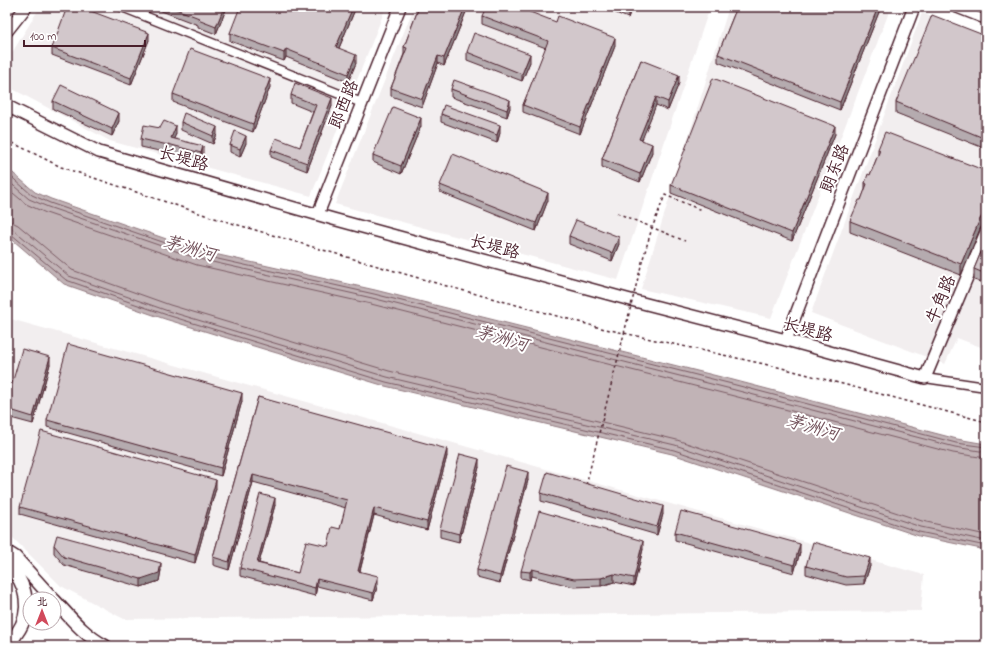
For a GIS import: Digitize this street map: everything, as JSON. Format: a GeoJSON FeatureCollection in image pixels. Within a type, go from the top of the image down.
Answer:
{"type":"FeatureCollection","features":[{"type":"Feature","properties":{"kind":"main road"},"geometry":{"type":"LineString","coordinates":[[7,552],[15,557],[47,591]]}},
{"type":"Feature","properties":{"kind":"main road"},"geometry":{"type":"LineString","coordinates":[[7,566],[13,570],[22,585],[26,600],[26,613],[21,627],[12,641],[7,645]]}},
{"type":"Feature","properties":{"kind":"main road"},"geometry":{"type":"LineString","coordinates":[[62,608],[83,632],[105,646]]}},
{"type":"Feature","properties":{"kind":"street"},"geometry":{"type":"LineString","coordinates":[[7,31],[26,7]]}},
{"type":"Feature","properties":{"kind":"street"},"geometry":{"type":"LineString","coordinates":[[122,7],[362,103]]}},
{"type":"Feature","properties":{"kind":"street","name":"郎西路"},"geometry":{"type":"LineString","coordinates":[[318,214],[400,7]]}},
{"type":"Feature","properties":{"kind":"street","name":"朗东路"},"geometry":{"type":"LineString","coordinates":[[786,340],[914,7]]}},
{"type":"Feature","properties":{"kind":"street"},"geometry":{"type":"LineString","coordinates":[[953,7],[986,20]]}},
{"type":"Feature","properties":{"kind":"street","name":"长堤路"},"geometry":{"type":"LineString","coordinates":[[7,104],[11,108],[99,152],[627,299],[925,378],[986,387]]}},
{"type":"Feature","properties":{"kind":"street","name":"牛角路"},"geometry":{"type":"LineString","coordinates":[[925,378],[986,232]]}},
{"type":"Feature","properties":{"kind":"path"},"geometry":{"type":"LineString","coordinates":[[7,140],[61,167],[211,217],[432,282],[600,328],[782,368],[986,422]]}},
{"type":"Feature","properties":{"kind":"path"},"geometry":{"type":"LineString","coordinates":[[584,491],[640,269],[652,228],[665,195],[701,210]]}},
{"type":"Feature","properties":{"kind":"path"},"geometry":{"type":"LineString","coordinates":[[617,213],[685,241]]}},
{"type":"Feature","properties":{"kind":"shaded area"},"geometry":{"type":"Polygon","coordinates":[[[40,7],[386,7],[311,196],[110,141],[7,86],[7,61],[40,7]]]}},
{"type":"Feature","properties":{"kind":"shaded area"},"geometry":{"type":"Polygon","coordinates":[[[414,7],[710,7],[618,280],[335,204],[414,7]]]}},
{"type":"Feature","properties":{"kind":"shaded area"},"geometry":{"type":"Polygon","coordinates":[[[729,7],[891,7],[771,318],[641,289],[729,7]]]}},
{"type":"Feature","properties":{"kind":"shaded area"},"geometry":{"type":"Polygon","coordinates":[[[922,13],[986,39],[986,349],[957,338],[945,364],[811,313],[922,13]]]}},
{"type":"Feature","properties":{"kind":"shaded area"},"geometry":{"type":"Polygon","coordinates":[[[7,318],[924,575],[921,611],[124,619],[61,586],[7,532],[7,318]]]}},
{"type":"Feature","properties":{"kind":"water","name":"茅洲河"},"geometry":{"type":"Polygon","coordinates":[[[7,168],[35,192],[51,199],[201,251],[375,290],[733,380],[957,439],[986,444],[986,550],[919,536],[672,454],[385,386],[165,319],[64,284],[7,235],[7,168]]]}},
{"type":"Feature","properties":{"kind":"building"},"geometry":{"type":"Polygon","coordinates":[[[67,7],[80,7],[149,33],[131,78],[52,48],[67,7]]]}},
{"type":"Feature","properties":{"kind":"building"},"geometry":{"type":"Polygon","coordinates":[[[171,7],[224,7],[216,27],[198,20],[199,18],[171,7]]]}},
{"type":"Feature","properties":{"kind":"building"},"geometry":{"type":"Polygon","coordinates":[[[240,7],[252,10],[253,7],[353,7],[336,47],[356,55],[348,74],[286,49],[284,53],[230,33],[240,7]]]}},
{"type":"Feature","properties":{"kind":"building"},"geometry":{"type":"Polygon","coordinates":[[[419,7],[465,7],[444,58],[438,56],[422,99],[391,88],[407,48],[404,47],[419,7]]]}},
{"type":"Feature","properties":{"kind":"building"},"geometry":{"type":"Polygon","coordinates":[[[486,7],[517,7],[556,22],[558,16],[615,38],[580,127],[523,105],[548,41],[482,16],[486,7]]]}},
{"type":"Feature","properties":{"kind":"building"},"geometry":{"type":"Polygon","coordinates":[[[621,7],[629,7],[628,10],[621,7]]]}},
{"type":"Feature","properties":{"kind":"building"},"geometry":{"type":"Polygon","coordinates":[[[737,7],[878,7],[840,102],[718,54],[737,7]]]}},
{"type":"Feature","properties":{"kind":"building"},"geometry":{"type":"Polygon","coordinates":[[[932,15],[986,36],[986,139],[896,102],[932,15]]]}},
{"type":"Feature","properties":{"kind":"building"},"geometry":{"type":"Polygon","coordinates":[[[474,33],[530,54],[522,74],[467,52],[474,33]]]}},
{"type":"Feature","properties":{"kind":"building"},"geometry":{"type":"Polygon","coordinates":[[[190,49],[270,79],[253,124],[173,94],[190,49]]]}},
{"type":"Feature","properties":{"kind":"building"},"geometry":{"type":"Polygon","coordinates":[[[641,60],[679,75],[668,102],[656,97],[639,139],[652,144],[640,174],[602,159],[641,60]]]}},
{"type":"Feature","properties":{"kind":"building"},"geometry":{"type":"Polygon","coordinates":[[[713,78],[835,126],[792,233],[671,185],[713,78]]]}},
{"type":"Feature","properties":{"kind":"building"},"geometry":{"type":"Polygon","coordinates":[[[454,80],[510,100],[507,110],[451,89],[454,80]]]}},
{"type":"Feature","properties":{"kind":"building"},"geometry":{"type":"Polygon","coordinates":[[[295,83],[332,98],[307,163],[271,150],[276,138],[300,147],[316,105],[291,95],[295,83]]]}},
{"type":"Feature","properties":{"kind":"building"},"geometry":{"type":"Polygon","coordinates":[[[61,85],[119,113],[112,129],[53,101],[61,85]]]}},
{"type":"Feature","properties":{"kind":"building"},"geometry":{"type":"Polygon","coordinates":[[[444,105],[500,125],[497,135],[441,114],[444,105]]]}},
{"type":"Feature","properties":{"kind":"building"},"geometry":{"type":"Polygon","coordinates":[[[393,107],[421,118],[401,166],[373,155],[393,107]]]}},
{"type":"Feature","properties":{"kind":"building"},"geometry":{"type":"Polygon","coordinates":[[[184,113],[217,127],[213,136],[181,122],[184,113]]]}},
{"type":"Feature","properties":{"kind":"building"},"geometry":{"type":"Polygon","coordinates":[[[164,121],[176,126],[171,138],[203,146],[201,153],[168,144],[141,139],[144,125],[160,128],[164,121]]]}},
{"type":"Feature","properties":{"kind":"building"},"geometry":{"type":"Polygon","coordinates":[[[235,131],[246,136],[240,149],[230,145],[235,131]]]}},
{"type":"Feature","properties":{"kind":"building"},"geometry":{"type":"Polygon","coordinates":[[[885,132],[986,171],[986,215],[982,216],[980,219],[961,264],[850,221],[859,200],[861,200],[867,184],[865,183],[868,174],[870,175],[880,150],[878,149],[885,132]]]}},
{"type":"Feature","properties":{"kind":"building"},"geometry":{"type":"Polygon","coordinates":[[[453,154],[548,193],[536,223],[440,185],[453,154]]]}},
{"type":"Feature","properties":{"kind":"building"},"geometry":{"type":"Polygon","coordinates":[[[576,220],[619,237],[612,253],[569,236],[576,220]]]}},
{"type":"Feature","properties":{"kind":"building"},"geometry":{"type":"Polygon","coordinates":[[[986,240],[986,274],[974,269],[986,240]]]}},
{"type":"Feature","properties":{"kind":"building"},"geometry":{"type":"Polygon","coordinates":[[[68,344],[242,393],[221,468],[47,420],[68,344]]]}},
{"type":"Feature","properties":{"kind":"building"},"geometry":{"type":"Polygon","coordinates":[[[22,349],[50,357],[33,417],[7,409],[7,401],[22,349]]]}},
{"type":"Feature","properties":{"kind":"building"},"geometry":{"type":"Polygon","coordinates":[[[258,397],[447,449],[427,522],[374,508],[358,571],[378,576],[373,593],[317,579],[315,588],[240,568],[260,494],[275,498],[257,563],[298,573],[306,541],[328,546],[332,527],[340,529],[347,500],[253,475],[229,562],[213,557],[258,397]]]}},
{"type":"Feature","properties":{"kind":"building"},"geometry":{"type":"Polygon","coordinates":[[[41,431],[216,480],[195,555],[20,507],[41,431]]]}},
{"type":"Feature","properties":{"kind":"building"},"geometry":{"type":"Polygon","coordinates":[[[460,454],[479,459],[459,534],[440,529],[460,454]]]}},
{"type":"Feature","properties":{"kind":"building"},"geometry":{"type":"Polygon","coordinates":[[[506,466],[528,472],[500,576],[477,570],[506,466]]]}},
{"type":"Feature","properties":{"kind":"building"},"geometry":{"type":"Polygon","coordinates":[[[547,472],[663,506],[657,527],[541,493],[547,472]]]}},
{"type":"Feature","properties":{"kind":"building"},"geometry":{"type":"Polygon","coordinates":[[[539,511],[643,541],[634,578],[614,574],[601,578],[574,579],[532,569],[530,572],[521,571],[539,511]]]}},
{"type":"Feature","properties":{"kind":"building"},"geometry":{"type":"Polygon","coordinates":[[[681,511],[800,544],[794,565],[675,532],[681,511]]]}},
{"type":"Feature","properties":{"kind":"building"},"geometry":{"type":"Polygon","coordinates":[[[57,535],[161,563],[159,573],[141,579],[64,557],[54,545],[57,535]]]}},
{"type":"Feature","properties":{"kind":"building"},"geometry":{"type":"Polygon","coordinates":[[[813,542],[870,558],[864,576],[846,577],[806,566],[813,542]]]}}]}
